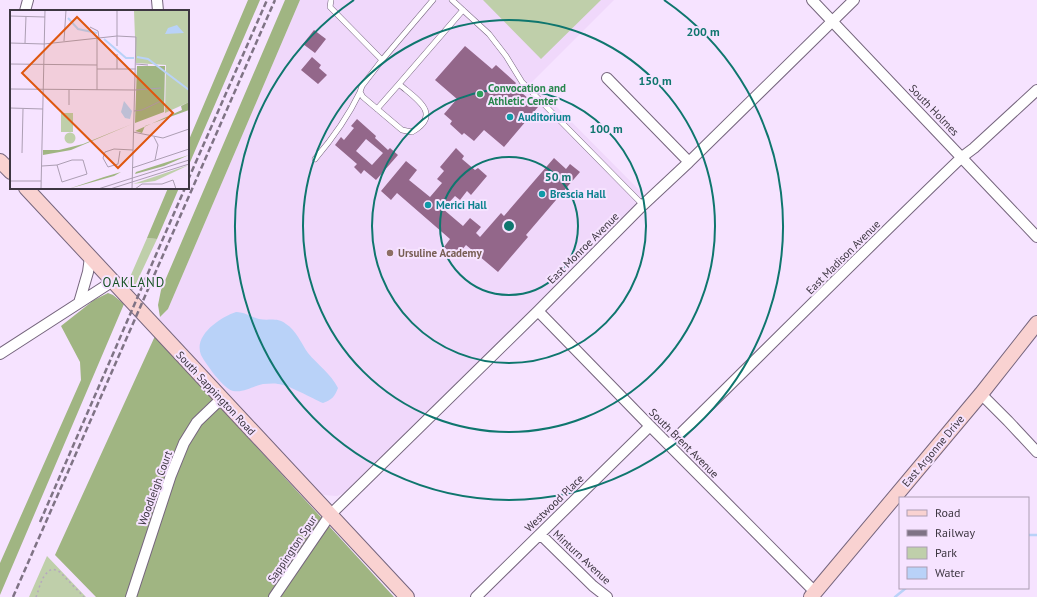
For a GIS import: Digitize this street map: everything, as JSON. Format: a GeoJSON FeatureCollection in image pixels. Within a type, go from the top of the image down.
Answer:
{"type":"FeatureCollection","features":[{"type":"Feature","properties":{"kind":"street"},"geometry":{"type":"LineString","coordinates":[[25,10],[28,0]]}},
{"type":"Feature","properties":{"kind":"street"},"geometry":{"type":"LineString","coordinates":[[157,0],[158,10]]}},
{"type":"Feature","properties":{"kind":"street","name":"South Holmes"},"geometry":{"type":"LineString","coordinates":[[812,0],[1037,237]]}},
{"type":"Feature","properties":{"kind":"street","name":"East Monroe Avenue"},"geometry":{"type":"LineString","coordinates":[[330,514],[538,311],[643,205],[689,162],[854,0]]}},
{"type":"Feature","properties":{"kind":"street"},"geometry":{"type":"LineString","coordinates":[[608,78],[689,162]]}},
{"type":"Feature","properties":{"kind":"street","name":"East Madison Avenue"},"geometry":{"type":"LineString","coordinates":[[669,445],[888,228],[962,157],[974,148],[1037,90]]}},
{"type":"Feature","properties":{"kind":"street"},"geometry":{"type":"LineString","coordinates":[[0,161],[10,171]]}},
{"type":"Feature","properties":{"kind":"street","name":"South Sappington Road"},"geometry":{"type":"LineString","coordinates":[[27,189],[407,597]]}},
{"type":"Feature","properties":{"kind":"street"},"geometry":{"type":"LineString","coordinates":[[79,303],[90,257]]}},
{"type":"Feature","properties":{"kind":"street"},"geometry":{"type":"LineString","coordinates":[[0,354],[113,281]]}},
{"type":"Feature","properties":{"kind":"street","name":"South Brent Avenue"},"geometry":{"type":"LineString","coordinates":[[538,311],[813,594]]}},
{"type":"Feature","properties":{"kind":"street","name":"East Argonne Drive"},"geometry":{"type":"LineString","coordinates":[[813,594],[981,394],[1037,323]]}},
{"type":"Feature","properties":{"kind":"street"},"geometry":{"type":"LineString","coordinates":[[981,394],[1037,452]]}},
{"type":"Feature","properties":{"kind":"street","name":"Woodleigh Court"},"geometry":{"type":"LineString","coordinates":[[131,597],[171,475],[184,444],[197,422],[222,398]]}},
{"type":"Feature","properties":{"kind":"street","name":"Westwood Place"},"geometry":{"type":"LineString","coordinates":[[476,597],[650,426]]}},
{"type":"Feature","properties":{"kind":"street","name":"Sappington Spur"},"geometry":{"type":"LineString","coordinates":[[274,597],[330,514]]}},
{"type":"Feature","properties":{"kind":"street","name":"Minturn Avenue"},"geometry":{"type":"LineString","coordinates":[[540,534],[593,586],[607,597]]}},
{"type":"Feature","properties":{"kind":"lane"},"geometry":{"type":"LineString","coordinates":[[331,0],[330,7],[382,60]]}},
{"type":"Feature","properties":{"kind":"lane"},"geometry":{"type":"LineString","coordinates":[[315,159],[336,135],[349,114],[362,86],[433,0]]}},
{"type":"Feature","properties":{"kind":"lane"},"geometry":{"type":"LineString","coordinates":[[452,0],[489,34],[506,56],[522,82],[643,205]]}},
{"type":"Feature","properties":{"kind":"lane"},"geometry":{"type":"LineString","coordinates":[[377,109],[463,10]]}},
{"type":"Feature","properties":{"kind":"lane"},"geometry":{"type":"LineString","coordinates":[[360,92],[363,97],[402,130],[412,132],[421,127],[425,122],[425,108],[420,101],[399,84]]}},
{"type":"Feature","properties":{"kind":"path"},"geometry":{"type":"LineString","coordinates":[[36,597],[45,574],[52,570],[56,570],[60,572],[84,597]]}},
{"type":"Feature","properties":{"kind":"shaded area","name":"Ursuline Academy"},"geometry":{"type":"Polygon","coordinates":[[[300,0],[614,0],[532,82],[646,197],[344,493],[337,496],[323,495],[316,491],[158,319],[168,309],[300,0]]]}},
{"type":"Feature","properties":{"kind":"green space"},"geometry":{"type":"Polygon","coordinates":[[[248,0],[260,0],[189,165],[189,140],[248,0]]]}},
{"type":"Feature","properties":{"kind":"green space"},"geometry":{"type":"Polygon","coordinates":[[[285,0],[300,0],[168,309],[160,317],[158,305],[161,290],[285,0]]]}},
{"type":"Feature","properties":{"kind":"green space"},"geometry":{"type":"Polygon","coordinates":[[[483,0],[601,0],[541,59],[483,0]]]}},
{"type":"Feature","properties":{"kind":"green space"},"geometry":{"type":"Polygon","coordinates":[[[168,189],[179,189],[157,239],[147,238],[168,189]]]}},
{"type":"Feature","properties":{"kind":"green space"},"geometry":{"type":"Polygon","coordinates":[[[147,238],[157,239],[133,290],[127,284],[147,238]]]}},
{"type":"Feature","properties":{"kind":"green space"},"geometry":{"type":"Polygon","coordinates":[[[108,293],[124,304],[0,595],[0,563],[81,380],[80,362],[61,326],[94,300],[108,293]]]}},
{"type":"Feature","properties":{"kind":"green space"},"geometry":{"type":"Polygon","coordinates":[[[155,336],[394,597],[96,597],[55,555],[155,336]]]}},
{"type":"Feature","properties":{"kind":"green space"},"geometry":{"type":"Polygon","coordinates":[[[47,556],[86,597],[29,597],[47,556]]]}},
{"type":"Feature","properties":{"kind":"water"},"geometry":{"type":"Polygon","coordinates":[[[236,312],[263,320],[276,320],[283,322],[290,327],[296,333],[308,353],[335,383],[338,388],[333,397],[329,401],[323,403],[287,386],[276,384],[263,384],[237,391],[230,390],[225,386],[213,373],[201,355],[201,341],[210,328],[216,323],[236,312]]]}},
{"type":"Feature","properties":{"kind":"building"},"geometry":{"type":"Polygon","coordinates":[[[314,30],[326,39],[315,53],[303,44],[314,30]]]}},
{"type":"Feature","properties":{"kind":"building","name":"Convocation and Athletic Center"},"geometry":{"type":"Polygon","coordinates":[[[465,46],[492,69],[496,65],[516,83],[514,86],[538,107],[504,147],[484,130],[474,141],[464,133],[462,135],[450,124],[452,121],[444,114],[457,99],[435,80],[465,46]]]}},
{"type":"Feature","properties":{"kind":"building"},"geometry":{"type":"Polygon","coordinates":[[[312,57],[321,65],[319,68],[327,75],[318,84],[301,70],[312,57]]]}},
{"type":"Feature","properties":{"kind":"building"},"geometry":{"type":"Polygon","coordinates":[[[357,119],[376,136],[375,138],[388,150],[390,148],[398,155],[376,180],[364,170],[361,174],[354,167],[357,164],[335,145],[341,137],[344,140],[354,128],[351,126],[357,119]],[[366,139],[356,151],[372,165],[383,153],[366,139]]]}},
{"type":"Feature","properties":{"kind":"building"},"geometry":{"type":"Polygon","coordinates":[[[456,148],[464,156],[462,159],[475,170],[478,168],[487,176],[471,195],[467,191],[460,200],[455,196],[443,209],[463,226],[470,218],[481,227],[476,233],[480,237],[501,213],[504,216],[554,158],[566,169],[570,164],[580,172],[526,235],[528,237],[498,272],[466,245],[456,257],[444,247],[450,239],[397,193],[391,200],[381,191],[406,161],[417,170],[409,180],[430,197],[442,183],[437,179],[444,171],[440,167],[456,148]]]}},
{"type":"Feature","properties":{"kind":"waterway"},"geometry":{"type":"LineString","coordinates":[[1029,535],[1037,535]]}},
{"type":"Feature","properties":{"kind":"waterway"},"geometry":{"type":"LineString","coordinates":[[895,597],[905,589]]}},
{"type":"Feature","properties":{"kind":"railway"},"geometry":{"type":"LineString","coordinates":[[189,178],[267,0]]}},
{"type":"Feature","properties":{"kind":"railway"},"geometry":{"type":"LineString","coordinates":[[13,597],[275,0]]}},
{"type":"Feature","properties":{"kind":"railway"},"geometry":{"type":"LineString","coordinates":[[40,522],[185,189]]}},
{"type":"Feature","properties":{"kind":"place","name":"Convocation and Athletic Center"},"geometry":{"type":"Point","coordinates":[480,94]}},
{"type":"Feature","properties":{"kind":"place","name":"Auditorium"},"geometry":{"type":"Point","coordinates":[510,117]}},
{"type":"Feature","properties":{"kind":"place","name":"Brescia Hall"},"geometry":{"type":"Point","coordinates":[542,194]}},
{"type":"Feature","properties":{"kind":"place","name":"Merici Hall"},"geometry":{"type":"Point","coordinates":[428,205]}},
{"type":"Feature","properties":{"kind":"place","name":"Ursuline Academy"},"geometry":{"type":"Point","coordinates":[390,253]}},
{"type":"Feature","properties":{"kind":"district","name":"OAKLAND"},"geometry":{"type":"Point","coordinates":[134,282]}}]}
